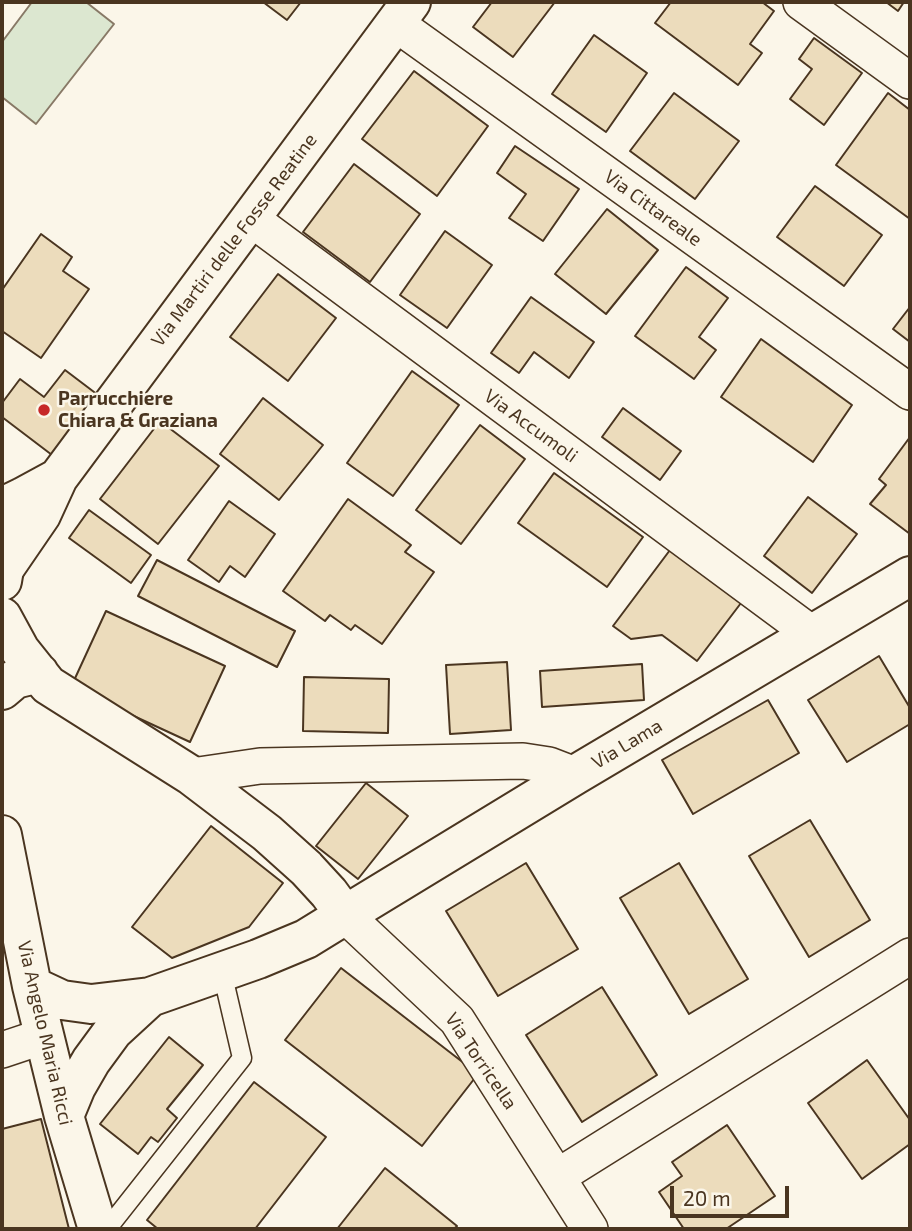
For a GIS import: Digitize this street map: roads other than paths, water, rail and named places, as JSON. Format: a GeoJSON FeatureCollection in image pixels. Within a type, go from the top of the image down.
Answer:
{"type":"FeatureCollection","features":[{"type":"Feature","properties":{"kind":"main road","name":"Via Martiri delle Fosse Reatine"},"geometry":{"type":"LineString","coordinates":[[3,562],[41,516],[58,478],[403,12]]}},
{"type":"Feature","properties":{"kind":"main road","name":"Via Martiri delle Fosse Reatine"},"geometry":{"type":"LineString","coordinates":[[2,507],[58,478]]}},
{"type":"Feature","properties":{"kind":"main road","name":"Via Lama"},"geometry":{"type":"LineString","coordinates":[[64,1116],[91,1061],[113,1031],[150,997],[306,939],[910,576]]}},
{"type":"Feature","properties":{"kind":"main road"},"geometry":{"type":"LineString","coordinates":[[2,617],[20,650],[48,685],[192,776],[267,833],[306,868],[345,915]]}},
{"type":"Feature","properties":{"kind":"main road"},"geometry":{"type":"LineString","coordinates":[[2,690],[15,679],[39,673]]}},
{"type":"Feature","properties":{"kind":"main road","name":"Via Angelo Maria Ricci"},"geometry":{"type":"LineString","coordinates":[[2,835],[44,1036],[64,1116],[98,1229]]}},
{"type":"Feature","properties":{"kind":"main road"},"geometry":{"type":"LineString","coordinates":[[32,986],[62,1000],[91,1004],[150,997]]}},
{"type":"Feature","properties":{"kind":"street"},"geometry":{"type":"LineString","coordinates":[[801,2],[910,81]]}},
{"type":"Feature","properties":{"kind":"street","name":"Via Cittareale"},"geometry":{"type":"LineString","coordinates":[[403,12],[910,393]]}},
{"type":"Feature","properties":{"kind":"street","name":"Via Accumoli"},"geometry":{"type":"LineString","coordinates":[[250,218],[812,634]]}},
{"type":"Feature","properties":{"kind":"street"},"geometry":{"type":"LineString","coordinates":[[192,776],[260,766],[523,761],[549,765],[575,775]]}},
{"type":"Feature","properties":{"kind":"street","name":"Via Torricella"},"geometry":{"type":"LineString","coordinates":[[345,915],[457,1020],[590,1229]]}},
{"type":"Feature","properties":{"kind":"street"},"geometry":{"type":"LineString","coordinates":[[557,1177],[910,956]]}},
{"type":"Feature","properties":{"kind":"street"},"geometry":{"type":"LineString","coordinates":[[2,1050],[44,1036]]}},
{"type":"Feature","properties":{"kind":"lane"},"geometry":{"type":"LineString","coordinates":[[107,1229],[242,1058],[222,972]]}},
{"type":"Feature","properties":{"kind":"place","name":"Parrucchiere Chiara & Graziana"},"geometry":{"type":"Point","coordinates":[44,410]}}]}
